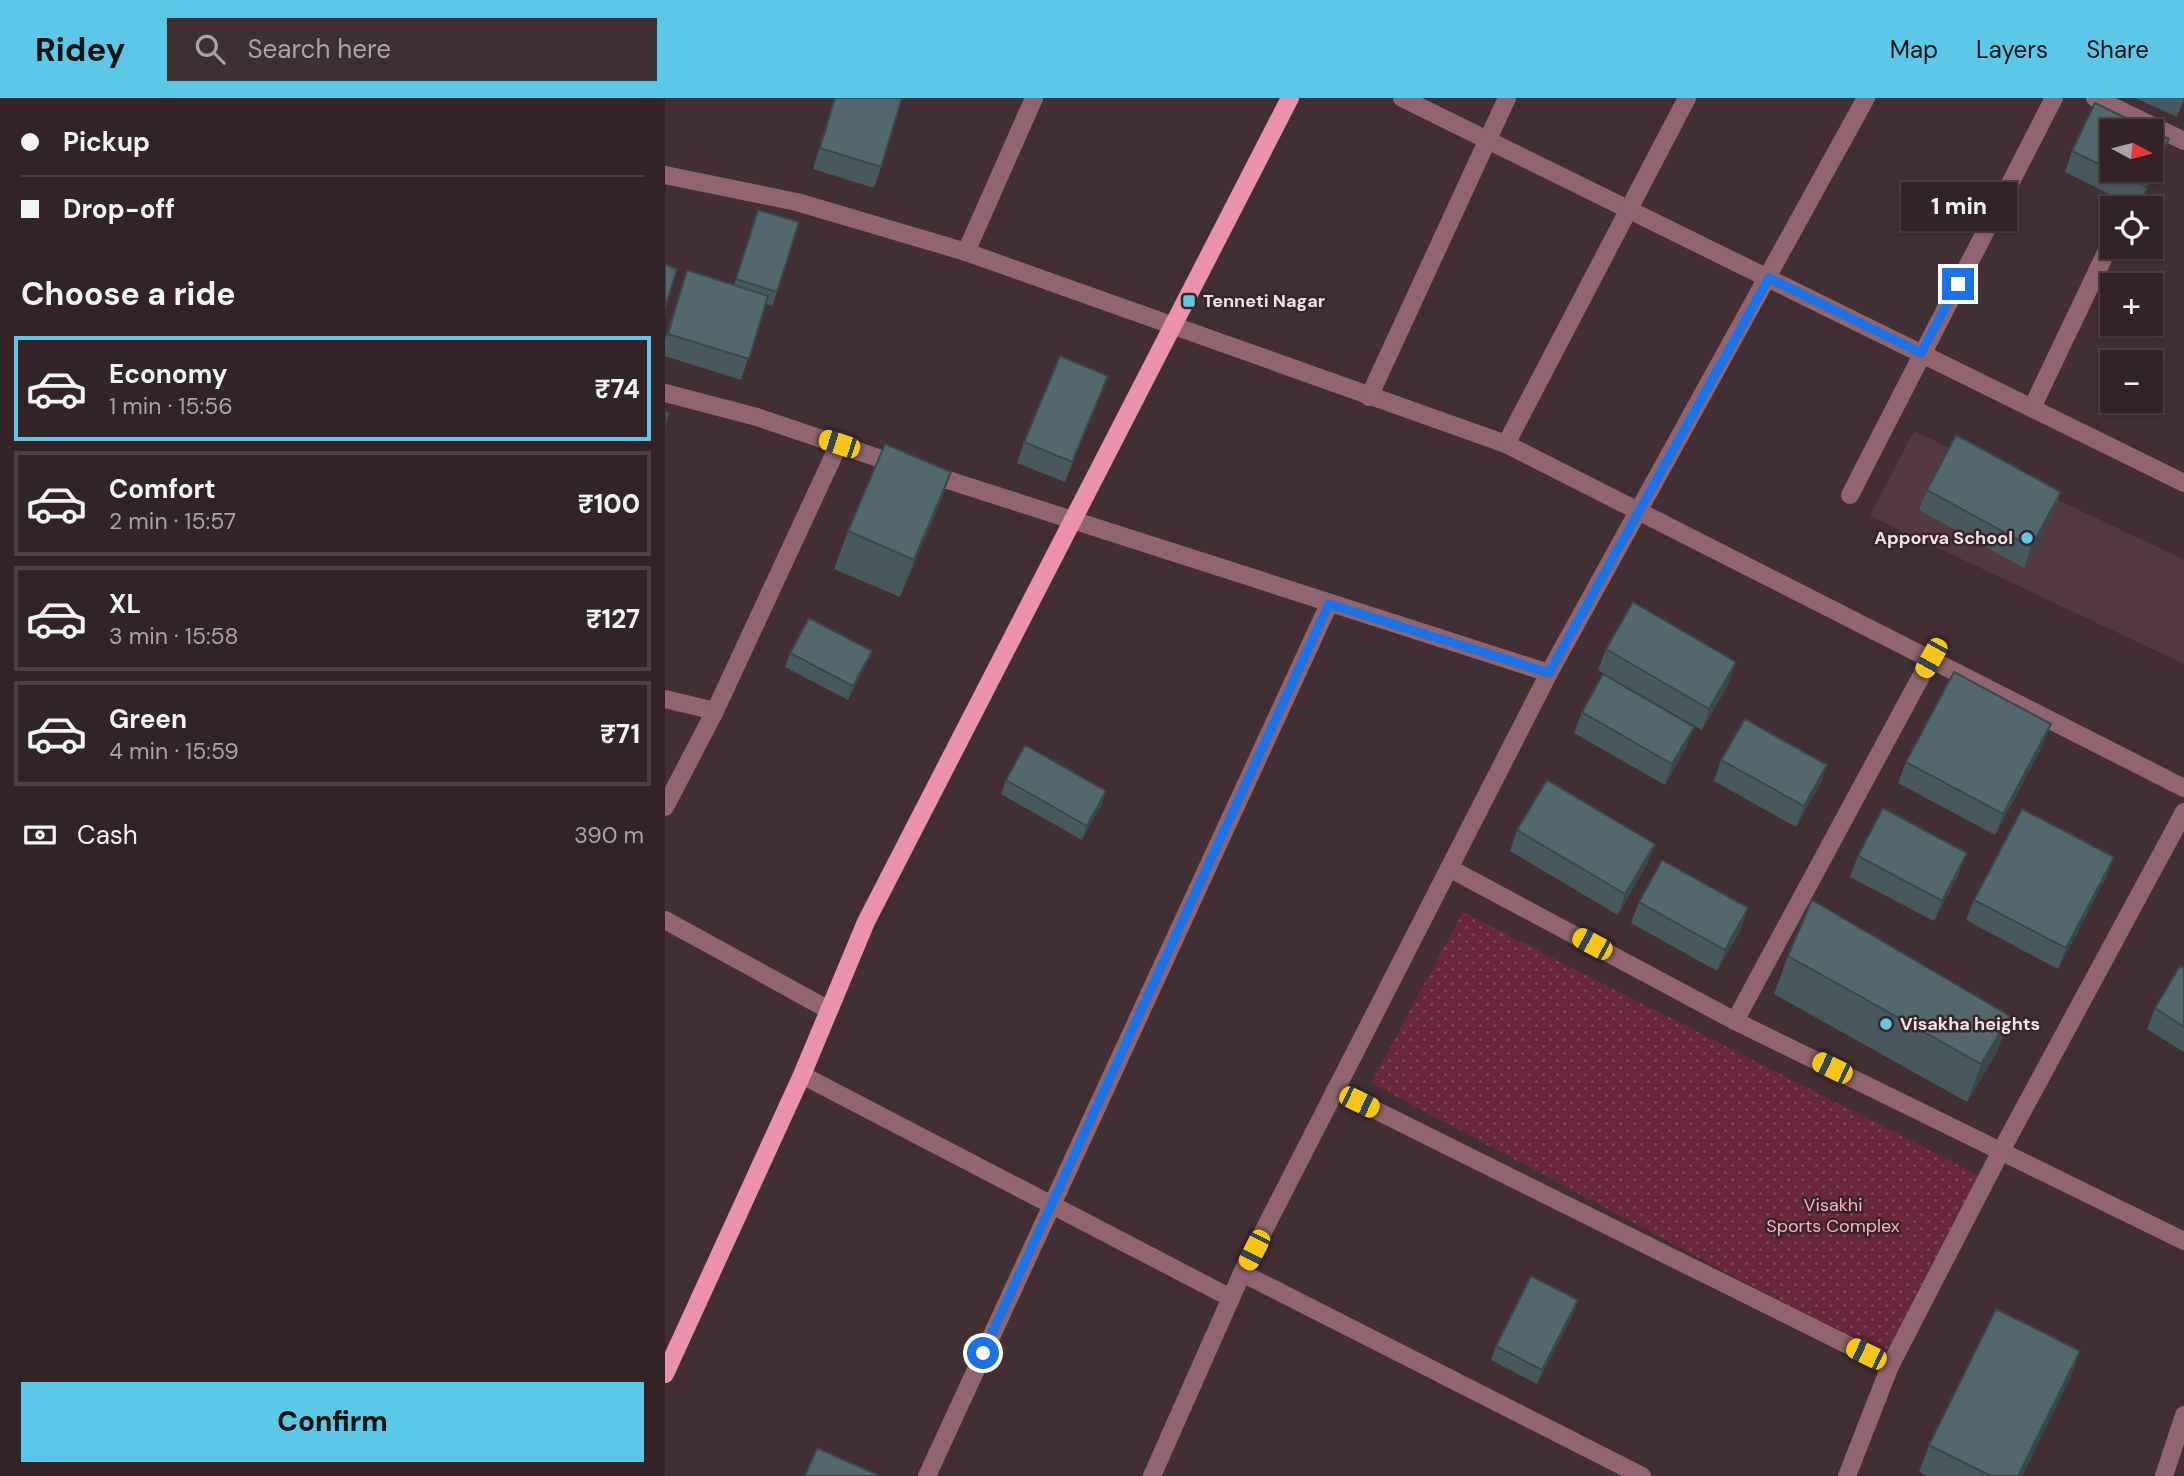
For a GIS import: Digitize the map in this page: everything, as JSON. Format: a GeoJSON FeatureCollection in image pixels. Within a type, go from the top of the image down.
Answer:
{"type":"FeatureCollection","features":[{"type":"Feature","properties":{"kind":"main road"},"geometry":{"type":"LineString","coordinates":[[665,1374],[802,1075],[866,922],[1290,98]]}},
{"type":"Feature","properties":{"kind":"street"},"geometry":{"type":"LineString","coordinates":[[966,252],[1034,98]]}},
{"type":"Feature","properties":{"kind":"street"},"geometry":{"type":"LineString","coordinates":[[1402,98],[2184,483]]}},
{"type":"Feature","properties":{"kind":"street"},"geometry":{"type":"LineString","coordinates":[[1369,397],[1507,98]]}},
{"type":"Feature","properties":{"kind":"street"},"geometry":{"type":"LineString","coordinates":[[1506,444],[1687,98]]}},
{"type":"Feature","properties":{"kind":"street"},"geometry":{"type":"LineString","coordinates":[[1152,1476],[1242,1273],[1549,673],[1866,98]]}},
{"type":"Feature","properties":{"kind":"street"},"geometry":{"type":"LineString","coordinates":[[1850,495],[2055,98]]}},
{"type":"Feature","properties":{"kind":"street"},"geometry":{"type":"LineString","coordinates":[[2095,98],[2184,141]]}},
{"type":"Feature","properties":{"kind":"street"},"geometry":{"type":"LineString","coordinates":[[665,175],[797,202],[966,252],[1506,444],[2184,788]]}},
{"type":"Feature","properties":{"kind":"street"},"geometry":{"type":"LineString","coordinates":[[2032,408],[2103,259]]}},
{"type":"Feature","properties":{"kind":"street"},"geometry":{"type":"LineString","coordinates":[[665,393],[757,417],[1072,523],[1549,673]]}},
{"type":"Feature","properties":{"kind":"street"},"geometry":{"type":"LineString","coordinates":[[665,807],[715,712],[839,444]]}},
{"type":"Feature","properties":{"kind":"street"},"geometry":{"type":"LineString","coordinates":[[927,1476],[1329,604]]}},
{"type":"Feature","properties":{"kind":"street"},"geometry":{"type":"LineString","coordinates":[[1735,1021],[1931,658]]}},
{"type":"Feature","properties":{"kind":"street"},"geometry":{"type":"LineString","coordinates":[[665,699],[715,712]]}},
{"type":"Feature","properties":{"kind":"street"},"geometry":{"type":"LineString","coordinates":[[1847,1476],[1890,1366],[2001,1151],[2184,812]]}},
{"type":"Feature","properties":{"kind":"street"},"geometry":{"type":"LineString","coordinates":[[1449,868],[1735,1021],[2184,1241]]}},
{"type":"Feature","properties":{"kind":"street"},"geometry":{"type":"LineString","coordinates":[[665,920],[829,1010]]}},
{"type":"Feature","properties":{"kind":"street"},"geometry":{"type":"LineString","coordinates":[[802,1075],[1231,1298]]}},
{"type":"Feature","properties":{"kind":"street"},"geometry":{"type":"LineString","coordinates":[[1335,1090],[1890,1366]]}},
{"type":"Feature","properties":{"kind":"street"},"geometry":{"type":"LineString","coordinates":[[1242,1273],[1642,1476]]}},
{"type":"Feature","properties":{"kind":"street"},"geometry":{"type":"LineString","coordinates":[[2164,1476],[2184,1415]]}},
{"type":"Feature","properties":{"kind":"shaded area","name":"Apporva School"},"geometry":{"type":"Polygon","coordinates":[[[1914,431],[2184,560],[2184,664],[1870,516],[1914,431]]]}},
{"type":"Feature","properties":{"kind":"green space","name":"Visakhi Sports Complex"},"geometry":{"type":"Polygon","coordinates":[[[1463,912],[1982,1177],[1894,1362],[1371,1083],[1463,912]]]}},
{"type":"Feature","properties":{"kind":"building"},"geometry":{"type":"Polygon","coordinates":[[[835,98],[902,98],[881,167],[820,148],[835,98]]]}},
{"type":"Feature","properties":{"kind":"building"},"geometry":{"type":"Polygon","coordinates":[[[2095,103],[2128,119],[2100,119],[2100,165],[2072,151],[2095,103]]]}},
{"type":"Feature","properties":{"kind":"building"},"geometry":{"type":"Polygon","coordinates":[[[2163,136],[2169,139],[2163,152],[2163,136]]]}},
{"type":"Feature","properties":{"kind":"building"},"geometry":{"type":"Polygon","coordinates":[[[2136,182],[2148,182],[2146,187],[2136,182]]]}},
{"type":"Feature","properties":{"kind":"building"},"geometry":{"type":"Polygon","coordinates":[[[758,210],[799,222],[777,292],[736,279],[758,210]]]}},
{"type":"Feature","properties":{"kind":"building"},"geometry":{"type":"Polygon","coordinates":[[[665,265],[677,269],[665,308],[665,265]]]}},
{"type":"Feature","properties":{"kind":"building"},"geometry":{"type":"Polygon","coordinates":[[[687,270],[768,296],[749,359],[668,334],[687,270]]]}},
{"type":"Feature","properties":{"kind":"building"},"geometry":{"type":"Polygon","coordinates":[[[1060,356],[1108,376],[1072,462],[1024,442],[1060,356]]]}},
{"type":"Feature","properties":{"kind":"building"},"geometry":{"type":"Polygon","coordinates":[[[1956,435],[2061,492],[2031,547],[1927,490],[1956,435]]]}},
{"type":"Feature","properties":{"kind":"building"},"geometry":{"type":"Polygon","coordinates":[[[885,444],[951,472],[914,560],[848,531],[885,444]]]}},
{"type":"Feature","properties":{"kind":"building"},"geometry":{"type":"Polygon","coordinates":[[[1633,602],[1736,662],[1709,709],[1606,649],[1633,602]]]}},
{"type":"Feature","properties":{"kind":"building"},"geometry":{"type":"Polygon","coordinates":[[[809,618],[872,651],[853,686],[790,653],[809,618]]]}},
{"type":"Feature","properties":{"kind":"building"},"geometry":{"type":"Polygon","coordinates":[[[1954,672],[2051,724],[2003,814],[1906,762],[1954,672]]]}},
{"type":"Feature","properties":{"kind":"building"},"geometry":{"type":"Polygon","coordinates":[[[1603,674],[1694,727],[1672,764],[1582,712],[1603,674]]]}},
{"type":"Feature","properties":{"kind":"building"},"geometry":{"type":"Polygon","coordinates":[[[1745,719],[1827,765],[1804,806],[1721,760],[1745,719]]]}},
{"type":"Feature","properties":{"kind":"building"},"geometry":{"type":"Polygon","coordinates":[[[1025,745],[1106,791],[1087,826],[1006,780],[1025,745]]]}},
{"type":"Feature","properties":{"kind":"building"},"geometry":{"type":"Polygon","coordinates":[[[1547,780],[1655,844],[1625,894],[1517,830],[1547,780]]]}},
{"type":"Feature","properties":{"kind":"building"},"geometry":{"type":"Polygon","coordinates":[[[1883,808],[1967,853],[1942,901],[1858,856],[1883,808]]]}},
{"type":"Feature","properties":{"kind":"building"},"geometry":{"type":"Polygon","coordinates":[[[2022,809],[2114,857],[2066,948],[1974,900],[2022,809]]]}},
{"type":"Feature","properties":{"kind":"building"},"geometry":{"type":"Polygon","coordinates":[[[1662,860],[1748,908],[1725,950],[1639,902],[1662,860]]]}},
{"type":"Feature","properties":{"kind":"building"},"geometry":{"type":"Polygon","coordinates":[[[1812,900],[2010,1016],[1981,1064],[1788,956],[1812,900]]]}},
{"type":"Feature","properties":{"kind":"building"},"geometry":{"type":"Polygon","coordinates":[[[2180,966],[2184,968],[2184,1027],[2155,1008],[2180,966]]]}},
{"type":"Feature","properties":{"kind":"building"},"geometry":{"type":"Polygon","coordinates":[[[1531,1276],[1578,1300],[1542,1370],[1496,1346],[1531,1276]]]}},
{"type":"Feature","properties":{"kind":"building"},"geometry":{"type":"Polygon","coordinates":[[[1996,1309],[2080,1351],[2018,1476],[1991,1476],[1929,1445],[1996,1309]]]}},
{"type":"Feature","properties":{"kind":"building"},"geometry":{"type":"Polygon","coordinates":[[[817,1448],[880,1476],[805,1476],[817,1448]]]}},
{"type":"Feature","properties":{"kind":"place","name":"Tenneti Nagar"},"geometry":{"type":"Point","coordinates":[1189,301]}},
{"type":"Feature","properties":{"kind":"place","name":"Apporva School"},"geometry":{"type":"Point","coordinates":[2027,538]}},
{"type":"Feature","properties":{"kind":"place","name":"Visakha heights"},"geometry":{"type":"Point","coordinates":[1886,1024]}},
{"type":"Feature","properties":{"kind":"route"},"geometry":{"type":"LineString","coordinates":[[983,1353],[1329,604],[1549,673],[1769,278],[1921,353],[1958,284]]}}]}
